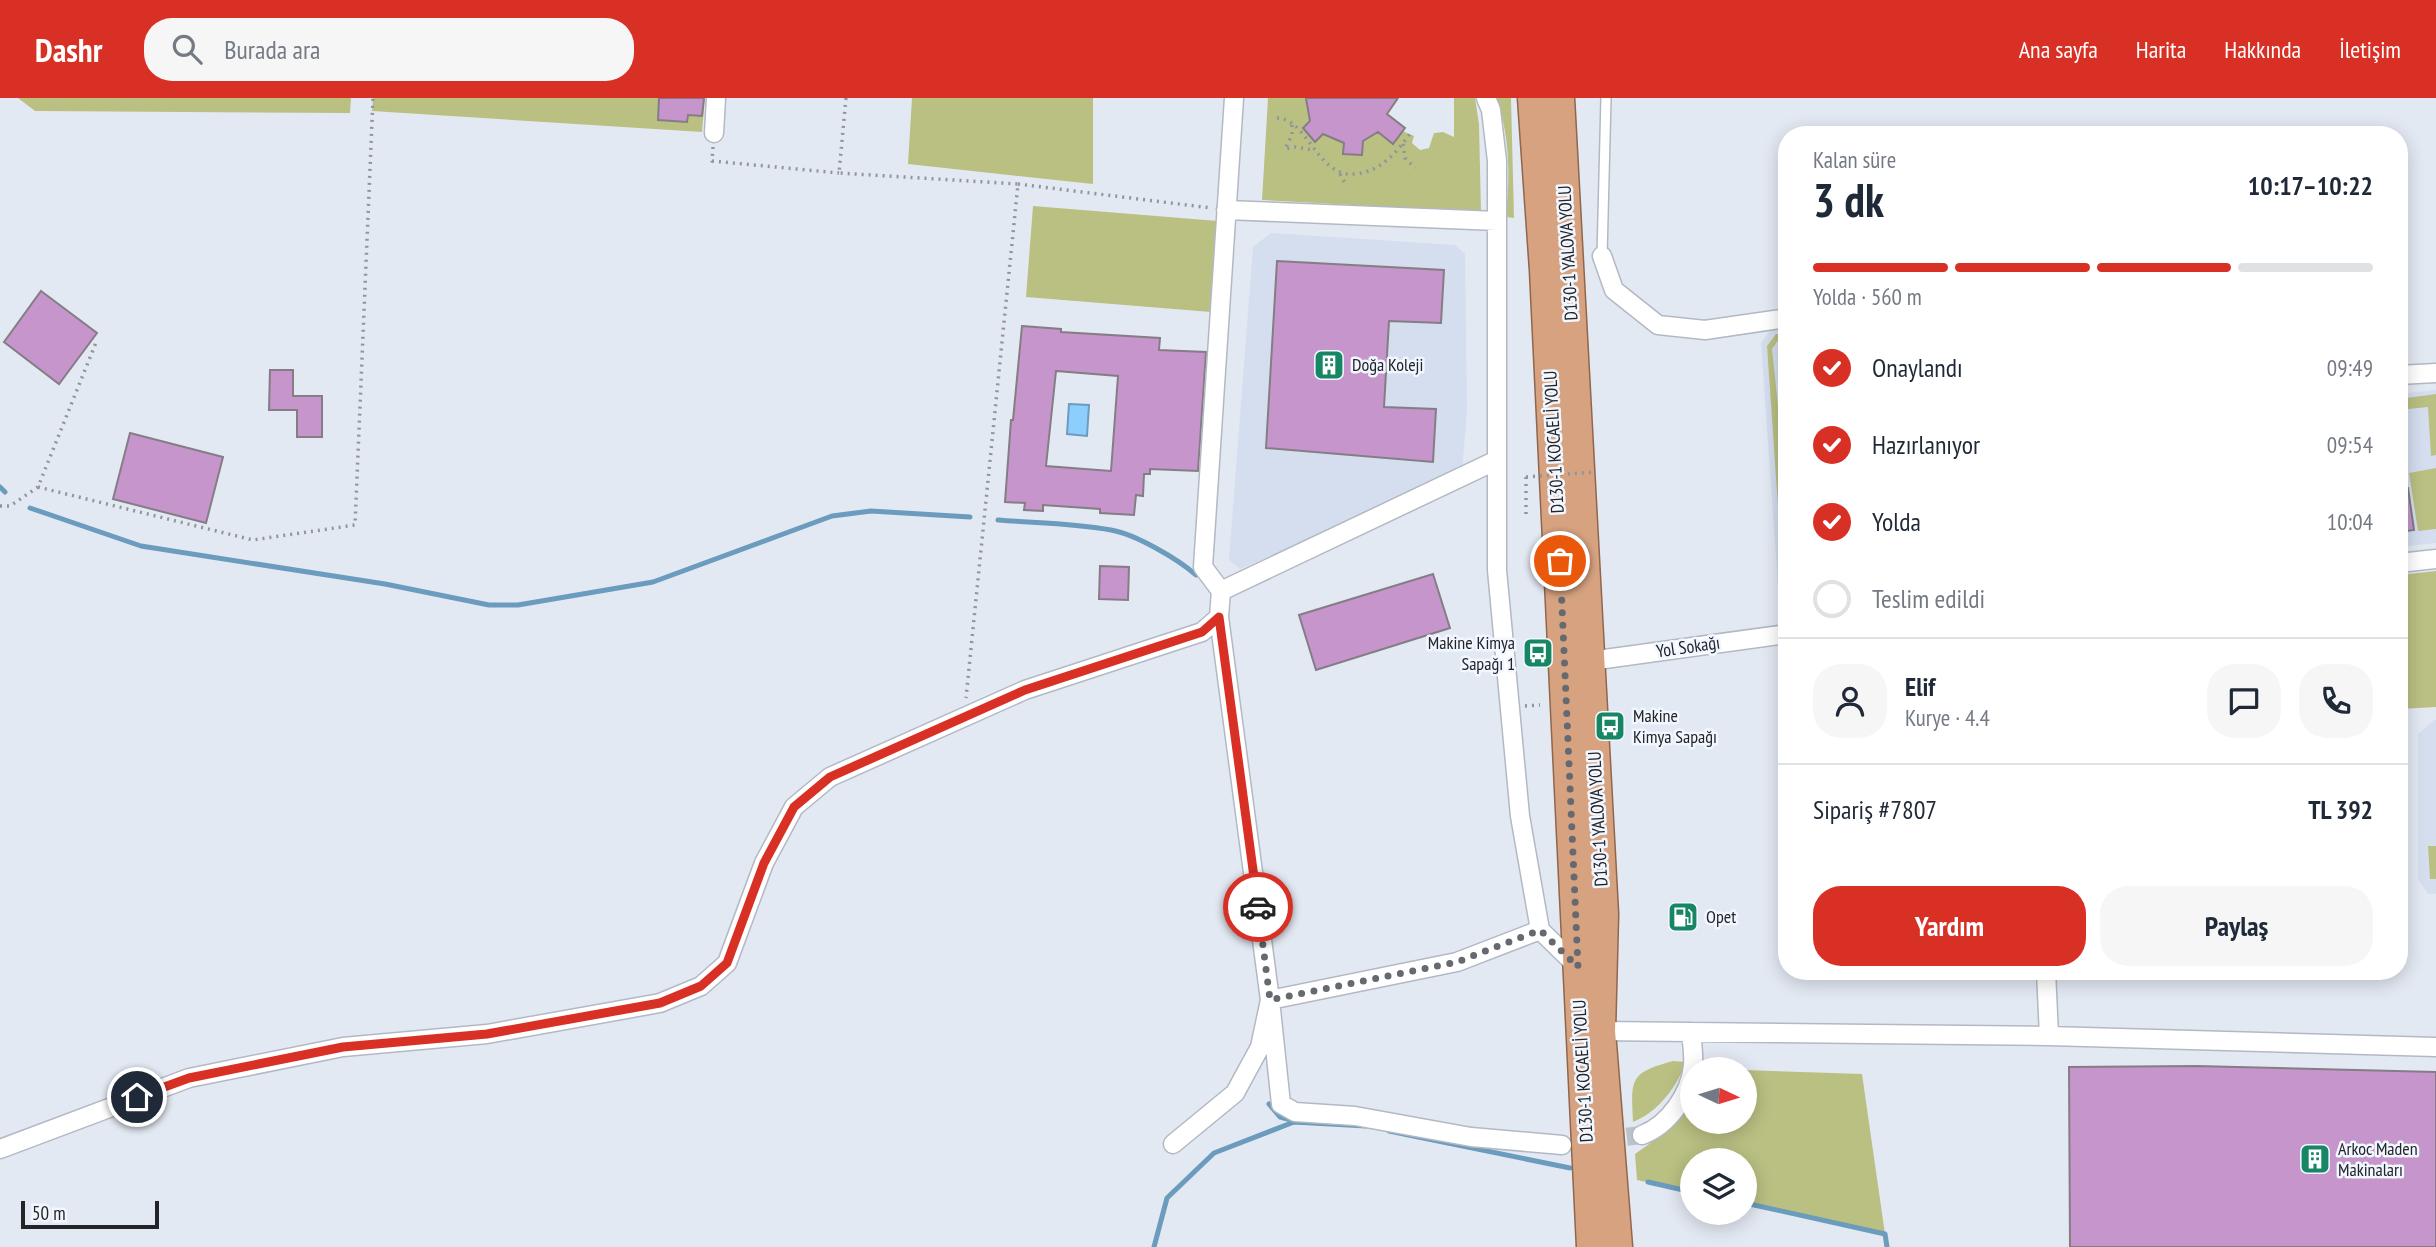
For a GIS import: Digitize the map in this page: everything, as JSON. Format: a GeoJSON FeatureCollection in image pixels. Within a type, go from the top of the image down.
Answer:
{"type":"FeatureCollection","features":[{"type":"Feature","properties":{"kind":"highway","name":"D130-1 KOCAELİ YOLU"},"geometry":{"type":"LineString","coordinates":[[1533,98],[1545,270],[1592,1247]]}},
{"type":"Feature","properties":{"kind":"highway","name":"D130-1 YALOVA YOLU"},"geometry":{"type":"LineString","coordinates":[[1559,98],[1603,914],[1600,1031],[1617,1247]]}},
{"type":"Feature","properties":{"kind":"street"},"geometry":{"type":"LineString","coordinates":[[714,133],[716,98]]}},
{"type":"Feature","properties":{"kind":"street"},"geometry":{"type":"LineString","coordinates":[[1234,98],[1203,567],[1221,591],[1219,617],[1282,1104],[1295,1112],[1355,1116],[1471,1137],[1562,1145]]}},
{"type":"Feature","properties":{"kind":"street"},"geometry":{"type":"LineString","coordinates":[[1486,98],[1491,110],[1497,161],[1497,570],[1520,816],[1540,930],[1578,967]]}},
{"type":"Feature","properties":{"kind":"street"},"geometry":{"type":"LineString","coordinates":[[1226,211],[1497,221]]}},
{"type":"Feature","properties":{"kind":"street"},"geometry":{"type":"LineString","coordinates":[[1602,256],[1614,289],[1658,325],[1706,330],[1778,318]]}},
{"type":"Feature","properties":{"kind":"street"},"geometry":{"type":"LineString","coordinates":[[2408,375],[2436,373]]}},
{"type":"Feature","properties":{"kind":"street"},"geometry":{"type":"LineString","coordinates":[[1221,591],[1497,460]]}},
{"type":"Feature","properties":{"kind":"street"},"geometry":{"type":"LineString","coordinates":[[2408,562],[2436,559]]}},
{"type":"Feature","properties":{"kind":"street"},"geometry":{"type":"LineString","coordinates":[[0,1149],[189,1078],[343,1047],[487,1034],[660,1003],[701,986],[727,963],[764,863],[794,807],[830,777],[1025,690],[1202,632],[1219,617]]}},
{"type":"Feature","properties":{"kind":"street","name":"Yol Sokağı"},"geometry":{"type":"LineString","coordinates":[[1590,661],[1778,635]]}},
{"type":"Feature","properties":{"kind":"street"},"geometry":{"type":"LineString","coordinates":[[1270,1000],[1457,962],[1540,930]]}},
{"type":"Feature","properties":{"kind":"street"},"geometry":{"type":"LineString","coordinates":[[2046,980],[2049,1036]]}},
{"type":"Feature","properties":{"kind":"street"},"geometry":{"type":"LineString","coordinates":[[1173,1144],[1236,1093],[1260,1047],[1270,1000]]}},
{"type":"Feature","properties":{"kind":"street"},"geometry":{"type":"LineString","coordinates":[[1600,1031],[2049,1036],[2436,1047]]}},
{"type":"Feature","properties":{"kind":"street"},"geometry":{"type":"LineString","coordinates":[[1642,1135],[1667,1118],[1680,1103],[1693,1066],[1691,1032]]}},
{"type":"Feature","properties":{"kind":"lane"},"geometry":{"type":"LineString","coordinates":[[1602,256],[1606,98]]}},
{"type":"Feature","properties":{"kind":"path"},"geometry":{"type":"LineString","coordinates":[[38,487],[253,540],[355,525],[373,98]]}},
{"type":"Feature","properties":{"kind":"path"},"geometry":{"type":"LineString","coordinates":[[839,173],[846,98]]}},
{"type":"Feature","properties":{"kind":"path"},"geometry":{"type":"LineString","coordinates":[[1277,118],[1283,118],[1292,125],[1338,172],[1346,185]]}},
{"type":"Feature","properties":{"kind":"path"},"geometry":{"type":"LineString","coordinates":[[1292,125],[1292,135],[1285,149],[1296,147],[1315,150]]}},
{"type":"Feature","properties":{"kind":"path"},"geometry":{"type":"LineString","coordinates":[[714,133],[712,161],[839,173],[1018,184],[1226,211]]}},
{"type":"Feature","properties":{"kind":"path"},"geometry":{"type":"LineString","coordinates":[[1338,172],[1349,175],[1372,172],[1381,167],[1410,134]]}},
{"type":"Feature","properties":{"kind":"path"},"geometry":{"type":"LineString","coordinates":[[1403,144],[1405,158],[1415,168]]}},
{"type":"Feature","properties":{"kind":"path"},"geometry":{"type":"LineString","coordinates":[[964,717],[1018,184]]}},
{"type":"Feature","properties":{"kind":"path"},"geometry":{"type":"LineString","coordinates":[[0,506],[10,506],[38,487],[97,340]]}},
{"type":"Feature","properties":{"kind":"path"},"geometry":{"type":"LineString","coordinates":[[1526,519],[1526,477],[1596,472]]}},
{"type":"Feature","properties":{"kind":"shaded area"},"geometry":{"type":"Polygon","coordinates":[[[1271,233],[1455,245],[1465,254],[1467,412],[1462,471],[1460,475],[1240,569],[1229,560],[1253,247],[1271,233]]]}},
{"type":"Feature","properties":{"kind":"shaded area"},"geometry":{"type":"Polygon","coordinates":[[[1771,329],[1778,329],[1778,585],[1761,343],[1771,329]]]}},
{"type":"Feature","properties":{"kind":"shaded area"},"geometry":{"type":"Polygon","coordinates":[[[2436,390],[2436,543],[2408,546],[2408,393],[2436,390]]]}},
{"type":"Feature","properties":{"kind":"shaded area"},"geometry":{"type":"Polygon","coordinates":[[[2434,720],[2436,894],[2428,894],[2418,879],[2418,734],[2434,720]]]}},
{"type":"Feature","properties":{"kind":"green space"},"geometry":{"type":"Polygon","coordinates":[[[18,98],[351,98],[350,113],[35,111],[18,98]]]}},
{"type":"Feature","properties":{"kind":"green space"},"geometry":{"type":"Polygon","coordinates":[[[373,98],[705,98],[702,132],[372,111],[373,98]]]}},
{"type":"Feature","properties":{"kind":"green space"},"geometry":{"type":"Polygon","coordinates":[[[912,98],[1093,98],[1093,184],[908,164],[912,98]]]}},
{"type":"Feature","properties":{"kind":"green space"},"geometry":{"type":"Polygon","coordinates":[[[1268,98],[1378,98],[1391,126],[1414,136],[1412,143],[1420,150],[1429,148],[1434,133],[1443,132],[1454,137],[1454,98],[1475,98],[1479,124],[1481,212],[1262,200],[1268,98]]]}},
{"type":"Feature","properties":{"kind":"green space"},"geometry":{"type":"Polygon","coordinates":[[[1497,98],[1511,98],[1514,218],[1506,217],[1508,157],[1497,98]]]}},
{"type":"Feature","properties":{"kind":"green space"},"geometry":{"type":"Polygon","coordinates":[[[1033,206],[1218,221],[1211,312],[1026,297],[1033,206]]]}},
{"type":"Feature","properties":{"kind":"green space"},"geometry":{"type":"Polygon","coordinates":[[[1778,334],[1778,340],[1772,349],[1778,406],[1778,506],[1767,346],[1778,334]]]}},
{"type":"Feature","properties":{"kind":"green space"},"geometry":{"type":"Polygon","coordinates":[[[2436,394],[2436,455],[2431,456],[2428,407],[2408,409],[2408,398],[2436,394]]]}},
{"type":"Feature","properties":{"kind":"green space"},"geometry":{"type":"Polygon","coordinates":[[[2436,468],[2436,529],[2418,531],[2409,473],[2436,468]]]}},
{"type":"Feature","properties":{"kind":"green space"},"geometry":{"type":"Polygon","coordinates":[[[2436,571],[2436,707],[2408,709],[2408,574],[2436,571]]]}},
{"type":"Feature","properties":{"kind":"green space"},"geometry":{"type":"Polygon","coordinates":[[[2428,846],[2436,846],[2436,879],[2430,879],[2428,846]]]}},
{"type":"Feature","properties":{"kind":"green space"},"geometry":{"type":"Polygon","coordinates":[[[1680,1062],[1680,1075],[1672,1090],[1658,1106],[1633,1122],[1632,1096],[1636,1080],[1640,1074],[1659,1065],[1680,1062]]]}},
{"type":"Feature","properties":{"kind":"green space"},"geometry":{"type":"Polygon","coordinates":[[[1757,1070],[1862,1074],[1885,1234],[1757,1206],[1757,1148],[1680,1148],[1680,1189],[1637,1180],[1635,1154],[1680,1115],[1680,1134],[1757,1134],[1757,1070]]]}},
{"type":"Feature","properties":{"kind":"water"},"geometry":{"type":"Polygon","coordinates":[[[1069,404],[1089,405],[1087,436],[1067,434],[1069,404]]]}},
{"type":"Feature","properties":{"kind":"building"},"geometry":{"type":"Polygon","coordinates":[[[659,98],[704,98],[702,116],[688,115],[687,122],[658,120],[659,98]]]}},
{"type":"Feature","properties":{"kind":"building"},"geometry":{"type":"Polygon","coordinates":[[[1306,98],[1398,98],[1387,114],[1405,128],[1393,144],[1378,132],[1363,141],[1362,155],[1343,154],[1344,143],[1323,134],[1315,142],[1303,128],[1310,121],[1306,98]]]}},
{"type":"Feature","properties":{"kind":"building","name":"Doğa Koleji"},"geometry":{"type":"Polygon","coordinates":[[[1277,261],[1444,270],[1441,323],[1389,321],[1384,407],[1436,409],[1433,462],[1266,448],[1277,261]]]}},
{"type":"Feature","properties":{"kind":"building"},"geometry":{"type":"Polygon","coordinates":[[[41,291],[97,333],[59,384],[4,342],[41,291]]]}},
{"type":"Feature","properties":{"kind":"building"},"geometry":{"type":"Polygon","coordinates":[[[1022,326],[1061,329],[1061,332],[1160,338],[1159,350],[1206,352],[1198,471],[1150,469],[1150,474],[1144,474],[1143,496],[1136,495],[1134,515],[1100,513],[1100,509],[1043,505],[1043,511],[1024,510],[1025,503],[1005,502],[1022,326]],[[1056,371],[1046,466],[1111,471],[1118,376],[1056,371]]]}},
{"type":"Feature","properties":{"kind":"building"},"geometry":{"type":"Polygon","coordinates":[[[270,370],[293,370],[293,396],[322,396],[322,437],[297,437],[297,410],[269,410],[270,370]]]}},
{"type":"Feature","properties":{"kind":"building"},"geometry":{"type":"Polygon","coordinates":[[[130,433],[223,457],[206,523],[113,499],[130,433]]]}},
{"type":"Feature","properties":{"kind":"building"},"geometry":{"type":"Polygon","coordinates":[[[2408,488],[2414,530],[2408,531],[2408,488]]]}},
{"type":"Feature","properties":{"kind":"building"},"geometry":{"type":"Polygon","coordinates":[[[1100,566],[1129,567],[1128,600],[1099,599],[1100,566]]]}},
{"type":"Feature","properties":{"kind":"building"},"geometry":{"type":"Polygon","coordinates":[[[1433,574],[1450,628],[1316,670],[1299,615],[1433,574]]]}},
{"type":"Feature","properties":{"kind":"building","name":"Arkoc Maden Makinaları"},"geometry":{"type":"Polygon","coordinates":[[[2196,1066],[2436,1072],[2436,1247],[2070,1247],[2069,1067],[2196,1066]]]}},
{"type":"Feature","properties":{"kind":"waterway"},"geometry":{"type":"LineString","coordinates":[[0,487],[5,492]]}},
{"type":"Feature","properties":{"kind":"waterway"},"geometry":{"type":"LineString","coordinates":[[30,508],[141,546],[385,584],[489,605],[518,605],[653,582],[832,516],[871,511],[970,517]]}},
{"type":"Feature","properties":{"kind":"waterway"},"geometry":{"type":"LineString","coordinates":[[998,520],[1083,526],[1121,532],[1156,548],[1196,575]]}},
{"type":"Feature","properties":{"kind":"waterway"},"geometry":{"type":"LineString","coordinates":[[1269,1104],[1280,1117],[1295,1121]]}},
{"type":"Feature","properties":{"kind":"waterway"},"geometry":{"type":"LineString","coordinates":[[1154,1247],[1167,1198],[1214,1153],[1294,1122],[1366,1126]]}},
{"type":"Feature","properties":{"kind":"waterway"},"geometry":{"type":"LineString","coordinates":[[1389,1131],[1570,1168]]}},
{"type":"Feature","properties":{"kind":"waterway"},"geometry":{"type":"LineString","coordinates":[[1648,1182],[1680,1189]]}},
{"type":"Feature","properties":{"kind":"waterway"},"geometry":{"type":"LineString","coordinates":[[1757,1206],[1885,1234],[1887,1247]]}},
{"type":"Feature","properties":{"kind":"tunnel"},"geometry":{"type":"LineString","coordinates":[[1600,1140],[1642,1135]]}},
{"type":"Feature","properties":{"kind":"way so far"},"geometry":{"type":"LineString","coordinates":[[1258,907],[1270,1000],[1457,962],[1540,930],[1578,967],[1560,561]]}},
{"type":"Feature","properties":{"kind":"place","name":"Doğa Koleji"},"geometry":{"type":"Point","coordinates":[1329,365]}},
{"type":"Feature","properties":{"kind":"place","name":"Makine Kimya Sapağı 1"},"geometry":{"type":"Point","coordinates":[1538,653]}},
{"type":"Feature","properties":{"kind":"place","name":"Makine Kimya Sapağı"},"geometry":{"type":"Point","coordinates":[1610,726]}},
{"type":"Feature","properties":{"kind":"place","name":"Opet"},"geometry":{"type":"Point","coordinates":[1683,917]}},
{"type":"Feature","properties":{"kind":"place","name":"Arkoc Maden Makinaları"},"geometry":{"type":"Point","coordinates":[2315,1159]}},
{"type":"Feature","properties":{"kind":"route"},"geometry":{"type":"LineString","coordinates":[[137,1097],[189,1078],[343,1047],[487,1034],[660,1003],[701,986],[727,963],[764,863],[794,807],[830,777],[1025,690],[1202,632],[1219,617],[1258,907]]}}]}
